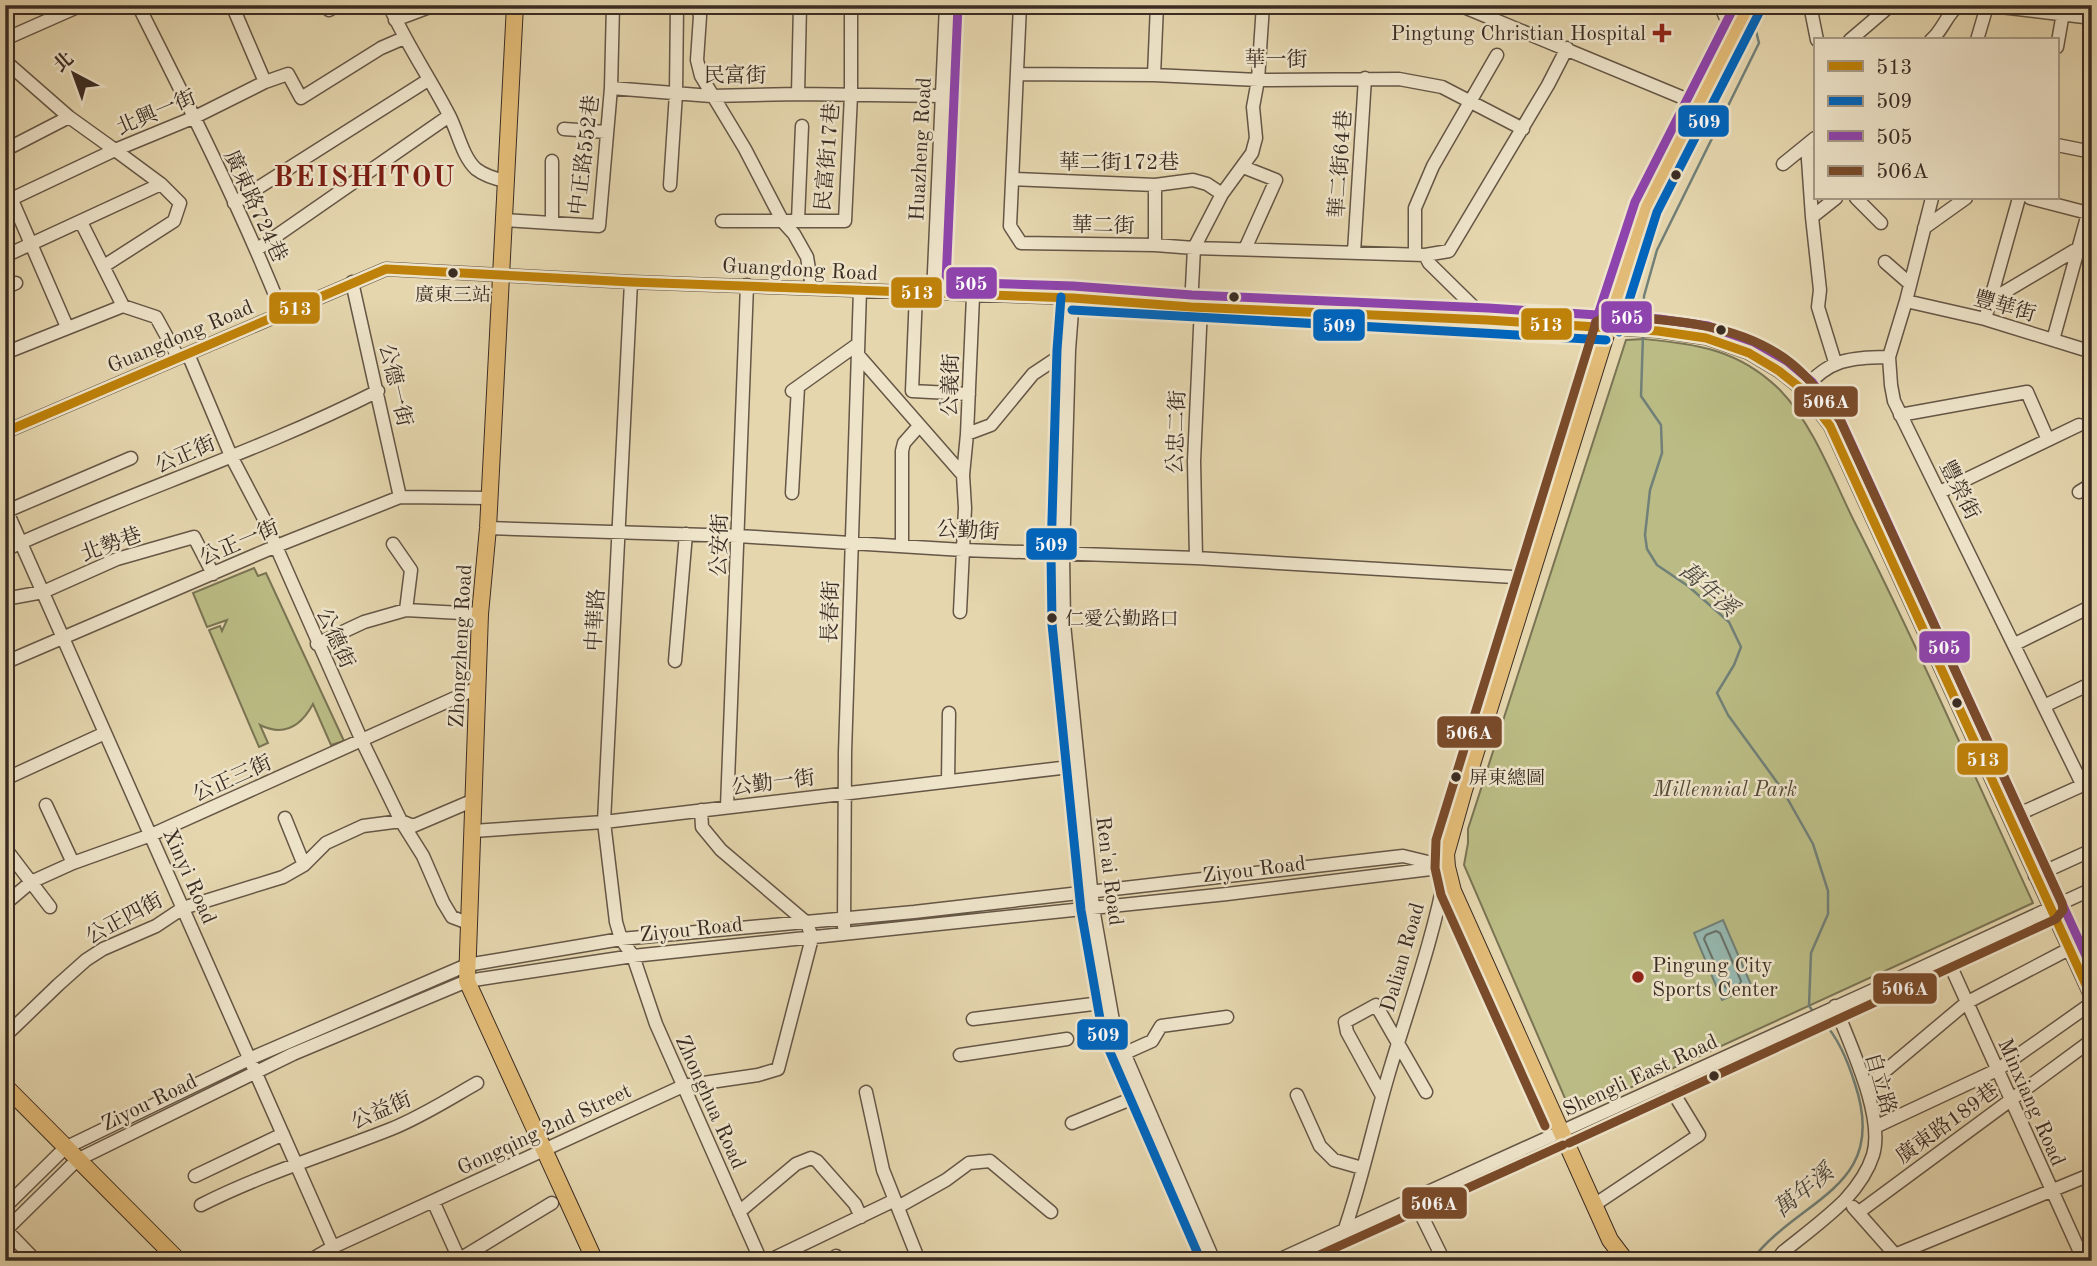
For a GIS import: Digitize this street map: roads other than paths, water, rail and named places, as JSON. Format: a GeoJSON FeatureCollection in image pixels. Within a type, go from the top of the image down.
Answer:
{"type":"FeatureCollection","features":[{"type":"Feature","properties":{"kind":"main road","name":"Zhongzheng Road"},"geometry":{"type":"LineString","coordinates":[[515,5],[490,498],[480,614],[467,973],[543,1150],[595,1261]]}},
{"type":"Feature","properties":{"kind":"main road","name":"Dalian Road"},"geometry":{"type":"LineString","coordinates":[[1447,867],[1448,843],[1646,207],[1749,5]]}},
{"type":"Feature","properties":{"kind":"main road"},"geometry":{"type":"LineString","coordinates":[[1447,867],[1453,891],[1561,1133],[1610,1240],[1626,1261]]}},
{"type":"Feature","properties":{"kind":"main road"},"geometry":{"type":"LineString","coordinates":[[5,1086],[179,1261]]}},
{"type":"Feature","properties":{"kind":"street"},"geometry":{"type":"LineString","coordinates":[[5,39],[82,5]]}},
{"type":"Feature","properties":{"kind":"street","name":"廣東路724巷"},"geometry":{"type":"LineString","coordinates":[[138,5],[195,117],[257,250],[282,312]]}},
{"type":"Feature","properties":{"kind":"street"},"geometry":{"type":"LineString","coordinates":[[232,5],[265,82],[288,74],[301,98],[381,48],[404,37]]}},
{"type":"Feature","properties":{"kind":"street"},"geometry":{"type":"LineString","coordinates":[[389,5],[404,37],[450,116],[464,150],[475,168],[491,178],[506,181]]}},
{"type":"Feature","properties":{"kind":"street"},"geometry":{"type":"LineString","coordinates":[[396,20],[435,5]]}},
{"type":"Feature","properties":{"kind":"street"},"geometry":{"type":"LineString","coordinates":[[611,88],[613,5]]}},
{"type":"Feature","properties":{"kind":"street"},"geometry":{"type":"LineString","coordinates":[[670,185],[676,93],[677,5]]}},
{"type":"Feature","properties":{"kind":"street"},"geometry":{"type":"LineString","coordinates":[[698,5],[700,16],[697,60],[701,76],[783,222],[794,234],[807,257],[812,287]]}},
{"type":"Feature","properties":{"kind":"street"},"geometry":{"type":"LineString","coordinates":[[798,94],[800,5]]}},
{"type":"Feature","properties":{"kind":"street"},"geometry":{"type":"LineString","coordinates":[[851,5],[851,95]]}},
{"type":"Feature","properties":{"kind":"street","name":"Huazheng Road"},"geometry":{"type":"LineString","coordinates":[[933,294],[947,5]]}},
{"type":"Feature","properties":{"kind":"street","name":"華二街"},"geometry":{"type":"LineString","coordinates":[[1020,5],[1010,226],[1021,243],[1420,255],[1449,251],[1523,129],[1567,48]]}},
{"type":"Feature","properties":{"kind":"street"},"geometry":{"type":"LineString","coordinates":[[1154,75],[1157,5]]}},
{"type":"Feature","properties":{"kind":"street"},"geometry":{"type":"LineString","coordinates":[[1194,248],[1222,194],[1252,153],[1256,138],[1253,107],[1258,80],[1263,5]]}},
{"type":"Feature","properties":{"kind":"street"},"geometry":{"type":"LineString","coordinates":[[1458,5],[1698,104]]}},
{"type":"Feature","properties":{"kind":"street"},"geometry":{"type":"LineString","coordinates":[[1720,5],[1736,31]]}},
{"type":"Feature","properties":{"kind":"street"},"geometry":{"type":"LineString","coordinates":[[1810,5],[1817,38]]}},
{"type":"Feature","properties":{"kind":"street"},"geometry":{"type":"LineString","coordinates":[[1852,38],[1891,5]]}},
{"type":"Feature","properties":{"kind":"street"},"geometry":{"type":"LineString","coordinates":[[1934,38],[1955,6]]}},
{"type":"Feature","properties":{"kind":"street"},"geometry":{"type":"LineString","coordinates":[[1977,38],[1985,6],[2092,18]]}},
{"type":"Feature","properties":{"kind":"street"},"geometry":{"type":"LineString","coordinates":[[2058,41],[2063,13]]}},
{"type":"Feature","properties":{"kind":"street"},"geometry":{"type":"LineString","coordinates":[[1487,320],[1420,255],[1415,208],[1433,166],[1497,55]]}},
{"type":"Feature","properties":{"kind":"street","name":"北興一街"},"geometry":{"type":"LineString","coordinates":[[5,61],[69,117],[115,150],[195,117],[265,82]]}},
{"type":"Feature","properties":{"kind":"street","name":"華一街"},"geometry":{"type":"LineString","coordinates":[[1018,74],[1154,75],[1258,80],[1399,79],[1442,87],[1523,129]]}},
{"type":"Feature","properties":{"kind":"street","name":"華二街64巷"},"geometry":{"type":"LineString","coordinates":[[1354,252],[1365,78]]}},
{"type":"Feature","properties":{"kind":"street"},"geometry":{"type":"LineString","coordinates":[[234,203],[428,80]]}},
{"type":"Feature","properties":{"kind":"street","name":"民富街"},"geometry":{"type":"LineString","coordinates":[[611,88],[711,96],[942,96]]}},
{"type":"Feature","properties":{"kind":"street","name":"中正路552巷"},"geometry":{"type":"LineString","coordinates":[[504,220],[599,226],[611,88]]}},
{"type":"Feature","properties":{"kind":"street","name":"民富街17巷"},"geometry":{"type":"LineString","coordinates":[[722,221],[845,221],[851,95]]}},
{"type":"Feature","properties":{"kind":"street"},"geometry":{"type":"LineString","coordinates":[[257,250],[450,116]]}},
{"type":"Feature","properties":{"kind":"street"},"geometry":{"type":"LineString","coordinates":[[5,150],[69,117]]}},
{"type":"Feature","properties":{"kind":"street","name":"民富街17巷"},"geometry":{"type":"LineString","coordinates":[[798,220],[802,126]]}},
{"type":"Feature","properties":{"kind":"street"},"geometry":{"type":"LineString","coordinates":[[564,129],[606,132]]}},
{"type":"Feature","properties":{"kind":"street"},"geometry":{"type":"LineString","coordinates":[[1783,164],[1811,141]]}},
{"type":"Feature","properties":{"kind":"street"},"geometry":{"type":"LineString","coordinates":[[1811,141],[1812,217],[1820,290],[1818,307],[1835,362]]}},
{"type":"Feature","properties":{"kind":"street"},"geometry":{"type":"LineString","coordinates":[[2058,145],[2092,152]]}},
{"type":"Feature","properties":{"kind":"street"},"geometry":{"type":"LineString","coordinates":[[9,200],[115,150],[161,184],[180,202],[174,221],[104,265]]}},
{"type":"Feature","properties":{"kind":"street","name":"中正路552巷"},"geometry":{"type":"LineString","coordinates":[[552,161],[552,223]]}},
{"type":"Feature","properties":{"kind":"street"},"geometry":{"type":"LineString","coordinates":[[1242,167],[1276,180],[1245,249]]}},
{"type":"Feature","properties":{"kind":"street","name":"華二街172巷"},"geometry":{"type":"LineString","coordinates":[[1013,179],[1155,185],[1193,180],[1208,184],[1222,194]]}},
{"type":"Feature","properties":{"kind":"street"},"geometry":{"type":"LineString","coordinates":[[5,184],[9,200],[67,327]]}},
{"type":"Feature","properties":{"kind":"street"},"geometry":{"type":"LineString","coordinates":[[5,256],[161,184]]}},
{"type":"Feature","properties":{"kind":"street"},"geometry":{"type":"LineString","coordinates":[[1155,185],[1155,245]]}},
{"type":"Feature","properties":{"kind":"street"},"geometry":{"type":"LineString","coordinates":[[2053,340],[2092,199]]}},
{"type":"Feature","properties":{"kind":"street"},"geometry":{"type":"LineString","coordinates":[[1812,217],[1833,200]]}},
{"type":"Feature","properties":{"kind":"street"},"geometry":{"type":"LineString","coordinates":[[1858,200],[1881,223]]}},
{"type":"Feature","properties":{"kind":"street","name":"豐榮街"},"geometry":{"type":"LineString","coordinates":[[1931,200],[1889,357],[1891,386],[1900,415],[2044,706],[2087,783]]}},
{"type":"Feature","properties":{"kind":"street"},"geometry":{"type":"LineString","coordinates":[[1924,228],[1963,200]]}},
{"type":"Feature","properties":{"kind":"street"},"geometry":{"type":"LineString","coordinates":[[1985,319],[2018,200]]}},
{"type":"Feature","properties":{"kind":"street"},"geometry":{"type":"LineString","coordinates":[[2038,200],[2088,213]]}},
{"type":"Feature","properties":{"kind":"street"},"geometry":{"type":"LineString","coordinates":[[5,353],[122,306],[81,222]]}},
{"type":"Feature","properties":{"kind":"street","name":"公忠二街"},"geometry":{"type":"LineString","coordinates":[[1194,248],[1196,558]]}},
{"type":"Feature","properties":{"kind":"street"},"geometry":{"type":"LineString","coordinates":[[1991,300],[2077,249],[2092,253]]}},
{"type":"Feature","properties":{"kind":"street"},"geometry":{"type":"LineString","coordinates":[[1885,262],[1909,283]]}},
{"type":"Feature","properties":{"kind":"street","name":"Guangdong Road"},"geometry":{"type":"LineString","coordinates":[[5,432],[386,269],[631,282],[1073,298],[1196,307],[1487,320],[1658,331],[1706,338],[1749,353],[1779,371],[1803,390],[1830,426],[2069,949],[2086,972],[2092,1001]]}},
{"type":"Feature","properties":{"kind":"street","name":"公德一街"},"geometry":{"type":"LineString","coordinates":[[352,282],[400,497]]}},
{"type":"Feature","properties":{"kind":"street","name":"中華路"},"geometry":{"type":"LineString","coordinates":[[631,282],[604,822],[616,922],[621,939],[632,956]]}},
{"type":"Feature","properties":{"kind":"street","name":"公安街"},"geometry":{"type":"LineString","coordinates":[[727,807],[747,285]]}},
{"type":"Feature","properties":{"kind":"street","name":"長春街"},"geometry":{"type":"LineString","coordinates":[[845,935],[845,793],[860,290]]}},
{"type":"Feature","properties":{"kind":"street"},"geometry":{"type":"LineString","coordinates":[[916,293],[912,391],[969,394]]}},
{"type":"Feature","properties":{"kind":"street","name":"公義街"},"geometry":{"type":"LineString","coordinates":[[960,612],[965,508],[963,475],[973,296]]}},
{"type":"Feature","properties":{"kind":"street","name":"Ren'ai Road"},"geometry":{"type":"LineString","coordinates":[[1073,298],[1063,554],[1064,624],[1093,908],[1115,1032],[1214,1261]]}},
{"type":"Feature","properties":{"kind":"street","name":"豐華街"},"geometry":{"type":"LineString","coordinates":[[1906,301],[1985,319],[2092,352]]}},
{"type":"Feature","properties":{"kind":"street","name":"公德街"},"geometry":{"type":"LineString","coordinates":[[122,306],[156,317],[183,356],[263,517],[317,644],[401,821],[423,856],[452,917],[468,923]]}},
{"type":"Feature","properties":{"kind":"street"},"geometry":{"type":"LineString","coordinates":[[792,493],[795,389],[858,349]]}},
{"type":"Feature","properties":{"kind":"street","name":"公義街"},"geometry":{"type":"LineString","coordinates":[[858,349],[919,426],[963,475]]}},
{"type":"Feature","properties":{"kind":"street"},"geometry":{"type":"LineString","coordinates":[[967,434],[991,425],[1033,374],[1069,350]]}},
{"type":"Feature","properties":{"kind":"street"},"geometry":{"type":"LineString","coordinates":[[1803,390],[1812,379],[1835,362],[1889,357]]}},
{"type":"Feature","properties":{"kind":"street","name":"公正街"},"geometry":{"type":"LineString","coordinates":[[5,550],[308,426],[378,391]]}},
{"type":"Feature","properties":{"kind":"street"},"geometry":{"type":"LineString","coordinates":[[1900,415],[2027,392],[2048,440]]}},
{"type":"Feature","properties":{"kind":"street"},"geometry":{"type":"LineString","coordinates":[[1940,492],[2079,425]]}},
{"type":"Feature","properties":{"kind":"street"},"geometry":{"type":"LineString","coordinates":[[902,546],[902,451],[904,443],[919,426]]}},
{"type":"Feature","properties":{"kind":"street"},"geometry":{"type":"LineString","coordinates":[[6,509],[131,457]]}},
{"type":"Feature","properties":{"kind":"street"},"geometry":{"type":"LineString","coordinates":[[2079,492],[2092,484]]}},
{"type":"Feature","properties":{"kind":"street","name":"公正一街"},"geometry":{"type":"LineString","coordinates":[[11,660],[274,547],[400,497],[490,498]]}},
{"type":"Feature","properties":{"kind":"street","name":"Xinyi Road"},"geometry":{"type":"LineString","coordinates":[[6,509],[339,1261]]}},
{"type":"Feature","properties":{"kind":"street","name":"公勤街"},"geometry":{"type":"LineString","coordinates":[[488,528],[738,536],[963,551],[1196,558],[1484,573],[1530,578]]}},
{"type":"Feature","properties":{"kind":"street"},"geometry":{"type":"LineString","coordinates":[[675,661],[686,534]]}},
{"type":"Feature","properties":{"kind":"street","name":"北勢巷"},"geometry":{"type":"LineString","coordinates":[[5,599],[43,592],[117,559],[194,537],[213,574]]}},
{"type":"Feature","properties":{"kind":"street"},"geometry":{"type":"LineString","coordinates":[[393,544],[411,570],[406,610]]}},
{"type":"Feature","properties":{"kind":"street"},"geometry":{"type":"LineString","coordinates":[[2015,645],[2092,607]]}},
{"type":"Feature","properties":{"kind":"street"},"geometry":{"type":"LineString","coordinates":[[317,644],[364,622],[406,610],[480,614]]}},
{"type":"Feature","properties":{"kind":"street"},"geometry":{"type":"LineString","coordinates":[[2044,706],[2092,683]]}},
{"type":"Feature","properties":{"kind":"street","name":"公正三街"},"geometry":{"type":"LineString","coordinates":[[5,904],[31,882],[73,863],[151,835],[477,688]]}},
{"type":"Feature","properties":{"kind":"street"},"geometry":{"type":"LineString","coordinates":[[948,781],[949,713]]}},
{"type":"Feature","properties":{"kind":"street"},"geometry":{"type":"LineString","coordinates":[[5,779],[105,733]]}},
{"type":"Feature","properties":{"kind":"street","name":"公勤一街"},"geometry":{"type":"LineString","coordinates":[[473,831],[604,822],[1078,765]]}},
{"type":"Feature","properties":{"kind":"street"},"geometry":{"type":"LineString","coordinates":[[2010,818],[2087,783]]}},
{"type":"Feature","properties":{"kind":"street","name":"公正四街"},"geometry":{"type":"LineString","coordinates":[[5,1036],[86,960],[103,949],[156,926],[183,908],[283,877],[304,865],[326,843],[363,826],[401,821],[413,826],[474,800]]}},
{"type":"Feature","properties":{"kind":"street"},"geometry":{"type":"LineString","coordinates":[[46,805],[73,863]]}},
{"type":"Feature","properties":{"kind":"street"},"geometry":{"type":"LineString","coordinates":[[701,810],[702,827],[721,850],[807,923],[812,938]]}},
{"type":"Feature","properties":{"kind":"street"},"geometry":{"type":"LineString","coordinates":[[285,818],[304,865]]}},
{"type":"Feature","properties":{"kind":"street"},"geometry":{"type":"LineString","coordinates":[[5,848],[50,907]]}},
{"type":"Feature","properties":{"kind":"street"},"geometry":{"type":"LineString","coordinates":[[2035,876],[2092,850]]}},
{"type":"Feature","properties":{"kind":"street","name":"Ziyou Road"},"geometry":{"type":"LineString","coordinates":[[5,1207],[65,1148],[249,1059],[467,973],[621,939],[807,923],[1403,856],[1447,867]]}},
{"type":"Feature","properties":{"kind":"street","name":"Ziyou Road"},"geometry":{"type":"LineString","coordinates":[[6,1231],[77,1160],[293,1054],[467,973],[845,935],[1447,867]]}},
{"type":"Feature","properties":{"kind":"street","name":"Dalian Road"},"geometry":{"type":"LineString","coordinates":[[1333,1261],[1346,1229],[1397,1044],[1438,911],[1447,867]]}},
{"type":"Feature","properties":{"kind":"street"},"geometry":{"type":"LineString","coordinates":[[1835,1006],[1947,958],[2092,889]]}},
{"type":"Feature","properties":{"kind":"street","name":"Gongqing 2nd Street"},"geometry":{"type":"LineString","coordinates":[[310,1261],[333,1247],[683,1086],[758,1075],[778,1069],[812,938]]}},
{"type":"Feature","properties":{"kind":"street"},"geometry":{"type":"LineString","coordinates":[[1866,1087],[1966,1003],[2069,949]]}},
{"type":"Feature","properties":{"kind":"street","name":"Zhonghua Road"},"geometry":{"type":"LineString","coordinates":[[632,956],[656,1024],[761,1261]]}},
{"type":"Feature","properties":{"kind":"street","name":"Minxiang Road"},"geometry":{"type":"LineString","coordinates":[[1947,958],[2084,1261]]}},
{"type":"Feature","properties":{"kind":"street"},"geometry":{"type":"LineString","coordinates":[[1875,1127],[1997,1070],[2092,1001]]}},
{"type":"Feature","properties":{"kind":"street"},"geometry":{"type":"LineString","coordinates":[[973,1019],[1109,1002]]}},
{"type":"Feature","properties":{"kind":"street"},"geometry":{"type":"LineString","coordinates":[[1382,1096],[1347,1032],[1345,1022],[1376,1005],[1426,1091]]}},
{"type":"Feature","properties":{"kind":"street","name":"Shengli East Road"},"geometry":{"type":"LineString","coordinates":[[1276,1261],[1835,1006]]}},
{"type":"Feature","properties":{"kind":"street","name":"自立路"},"geometry":{"type":"LineString","coordinates":[[1776,1261],[1845,1199],[1861,1180],[1874,1154],[1875,1127],[1866,1087],[1835,1006]]}},
{"type":"Feature","properties":{"kind":"street"},"geometry":{"type":"LineString","coordinates":[[1123,1054],[1152,1041],[1161,1027],[1227,1017]]}},
{"type":"Feature","properties":{"kind":"street"},"geometry":{"type":"LineString","coordinates":[[960,1055],[1067,1039]]}},
{"type":"Feature","properties":{"kind":"street","name":"廣東路189巷"},"geometry":{"type":"LineString","coordinates":[[1859,1212],[2092,1040]]}},
{"type":"Feature","properties":{"kind":"street","name":"公益街"},"geometry":{"type":"LineString","coordinates":[[201,1205],[242,1184],[297,1166],[393,1128],[477,1083]]}},
{"type":"Feature","properties":{"kind":"street"},"geometry":{"type":"LineString","coordinates":[[1594,1205],[1699,1135],[1668,1084]]}},
{"type":"Feature","properties":{"kind":"street"},"geometry":{"type":"LineString","coordinates":[[866,1092],[883,1170],[919,1261]]}},
{"type":"Feature","properties":{"kind":"street"},"geometry":{"type":"LineString","coordinates":[[1072,1123],[1141,1095]]}},
{"type":"Feature","properties":{"kind":"street"},"geometry":{"type":"LineString","coordinates":[[1297,1096],[1320,1146],[1334,1160],[1362,1168]]}},
{"type":"Feature","properties":{"kind":"street"},"geometry":{"type":"LineString","coordinates":[[195,1176],[283,1134]]}},
{"type":"Feature","properties":{"kind":"street"},"geometry":{"type":"LineString","coordinates":[[739,1212],[796,1164],[811,1158],[817,1161],[855,1204],[861,1217]]}},
{"type":"Feature","properties":{"kind":"street"},"geometry":{"type":"LineString","coordinates":[[768,1261],[946,1180],[969,1163],[990,1161],[1051,1212]]}},
{"type":"Feature","properties":{"kind":"street"},"geometry":{"type":"LineString","coordinates":[[1845,1199],[1898,1257],[2092,1174]]}},
{"type":"Feature","properties":{"kind":"street"},"geometry":{"type":"LineString","coordinates":[[1413,1198],[1444,1261]]}},
{"type":"Feature","properties":{"kind":"street"},"geometry":{"type":"LineString","coordinates":[[433,1201],[460,1260],[552,1203]]}},
{"type":"Feature","properties":{"kind":"street"},"geometry":{"type":"LineString","coordinates":[[6,1231],[36,1261]]}},
{"type":"Feature","properties":{"kind":"water"},"geometry":{"type":"Polygon","coordinates":[[[1723,920],[1752,987],[1722,1000],[1694,933],[1723,920]]]}},
{"type":"Feature","properties":{"kind":"waterway","name":"萬年溪"},"geometry":{"type":"LineString","coordinates":[[1643,325],[1644,296],[1657,250],[1759,43],[1752,15]]}},
{"type":"Feature","properties":{"kind":"waterway","name":"萬年溪"},"geometry":{"type":"LineString","coordinates":[[1643,335],[1641,396],[1661,425],[1662,453],[1650,490],[1645,535],[1647,549],[1657,565],[1688,586],[1729,622],[1741,647],[1734,665],[1717,693],[1728,715],[1782,789],[1813,844],[1828,891],[1828,914],[1811,953],[1809,1006],[1813,1011]]}},
{"type":"Feature","properties":{"kind":"waterway","name":"萬年溪"},"geometry":{"type":"LineString","coordinates":[[1751,1261],[1771,1239],[1834,1188],[1850,1169],[1860,1147],[1863,1119],[1855,1084],[1841,1049],[1820,1018]]}},
{"type":"Feature","properties":{"kind":"place","name":"Pingtung Christian Hospital"},"geometry":{"type":"Point","coordinates":[1662,33]}},
{"type":"Feature","properties":{"kind":"place","name":"廣東三站"},"geometry":{"type":"Point","coordinates":[453,273]}},
{"type":"Feature","properties":{"kind":"place","name":"仁愛公勤路口"},"geometry":{"type":"Point","coordinates":[1052,618]}},
{"type":"Feature","properties":{"kind":"place","name":"屏東總圖"},"geometry":{"type":"Point","coordinates":[1456,777]}},
{"type":"Feature","properties":{"kind":"place","name":"Pingung City Sports Center"},"geometry":{"type":"Point","coordinates":[1638,977]}},
{"type":"Feature","properties":{"kind":"district","name":"BEISHITOU"},"geometry":{"type":"Point","coordinates":[365,176]}},
{"type":"Feature","properties":{"kind":"park label","name":"Millennial Park"},"geometry":{"type":"Point","coordinates":[1725,789]}}]}
